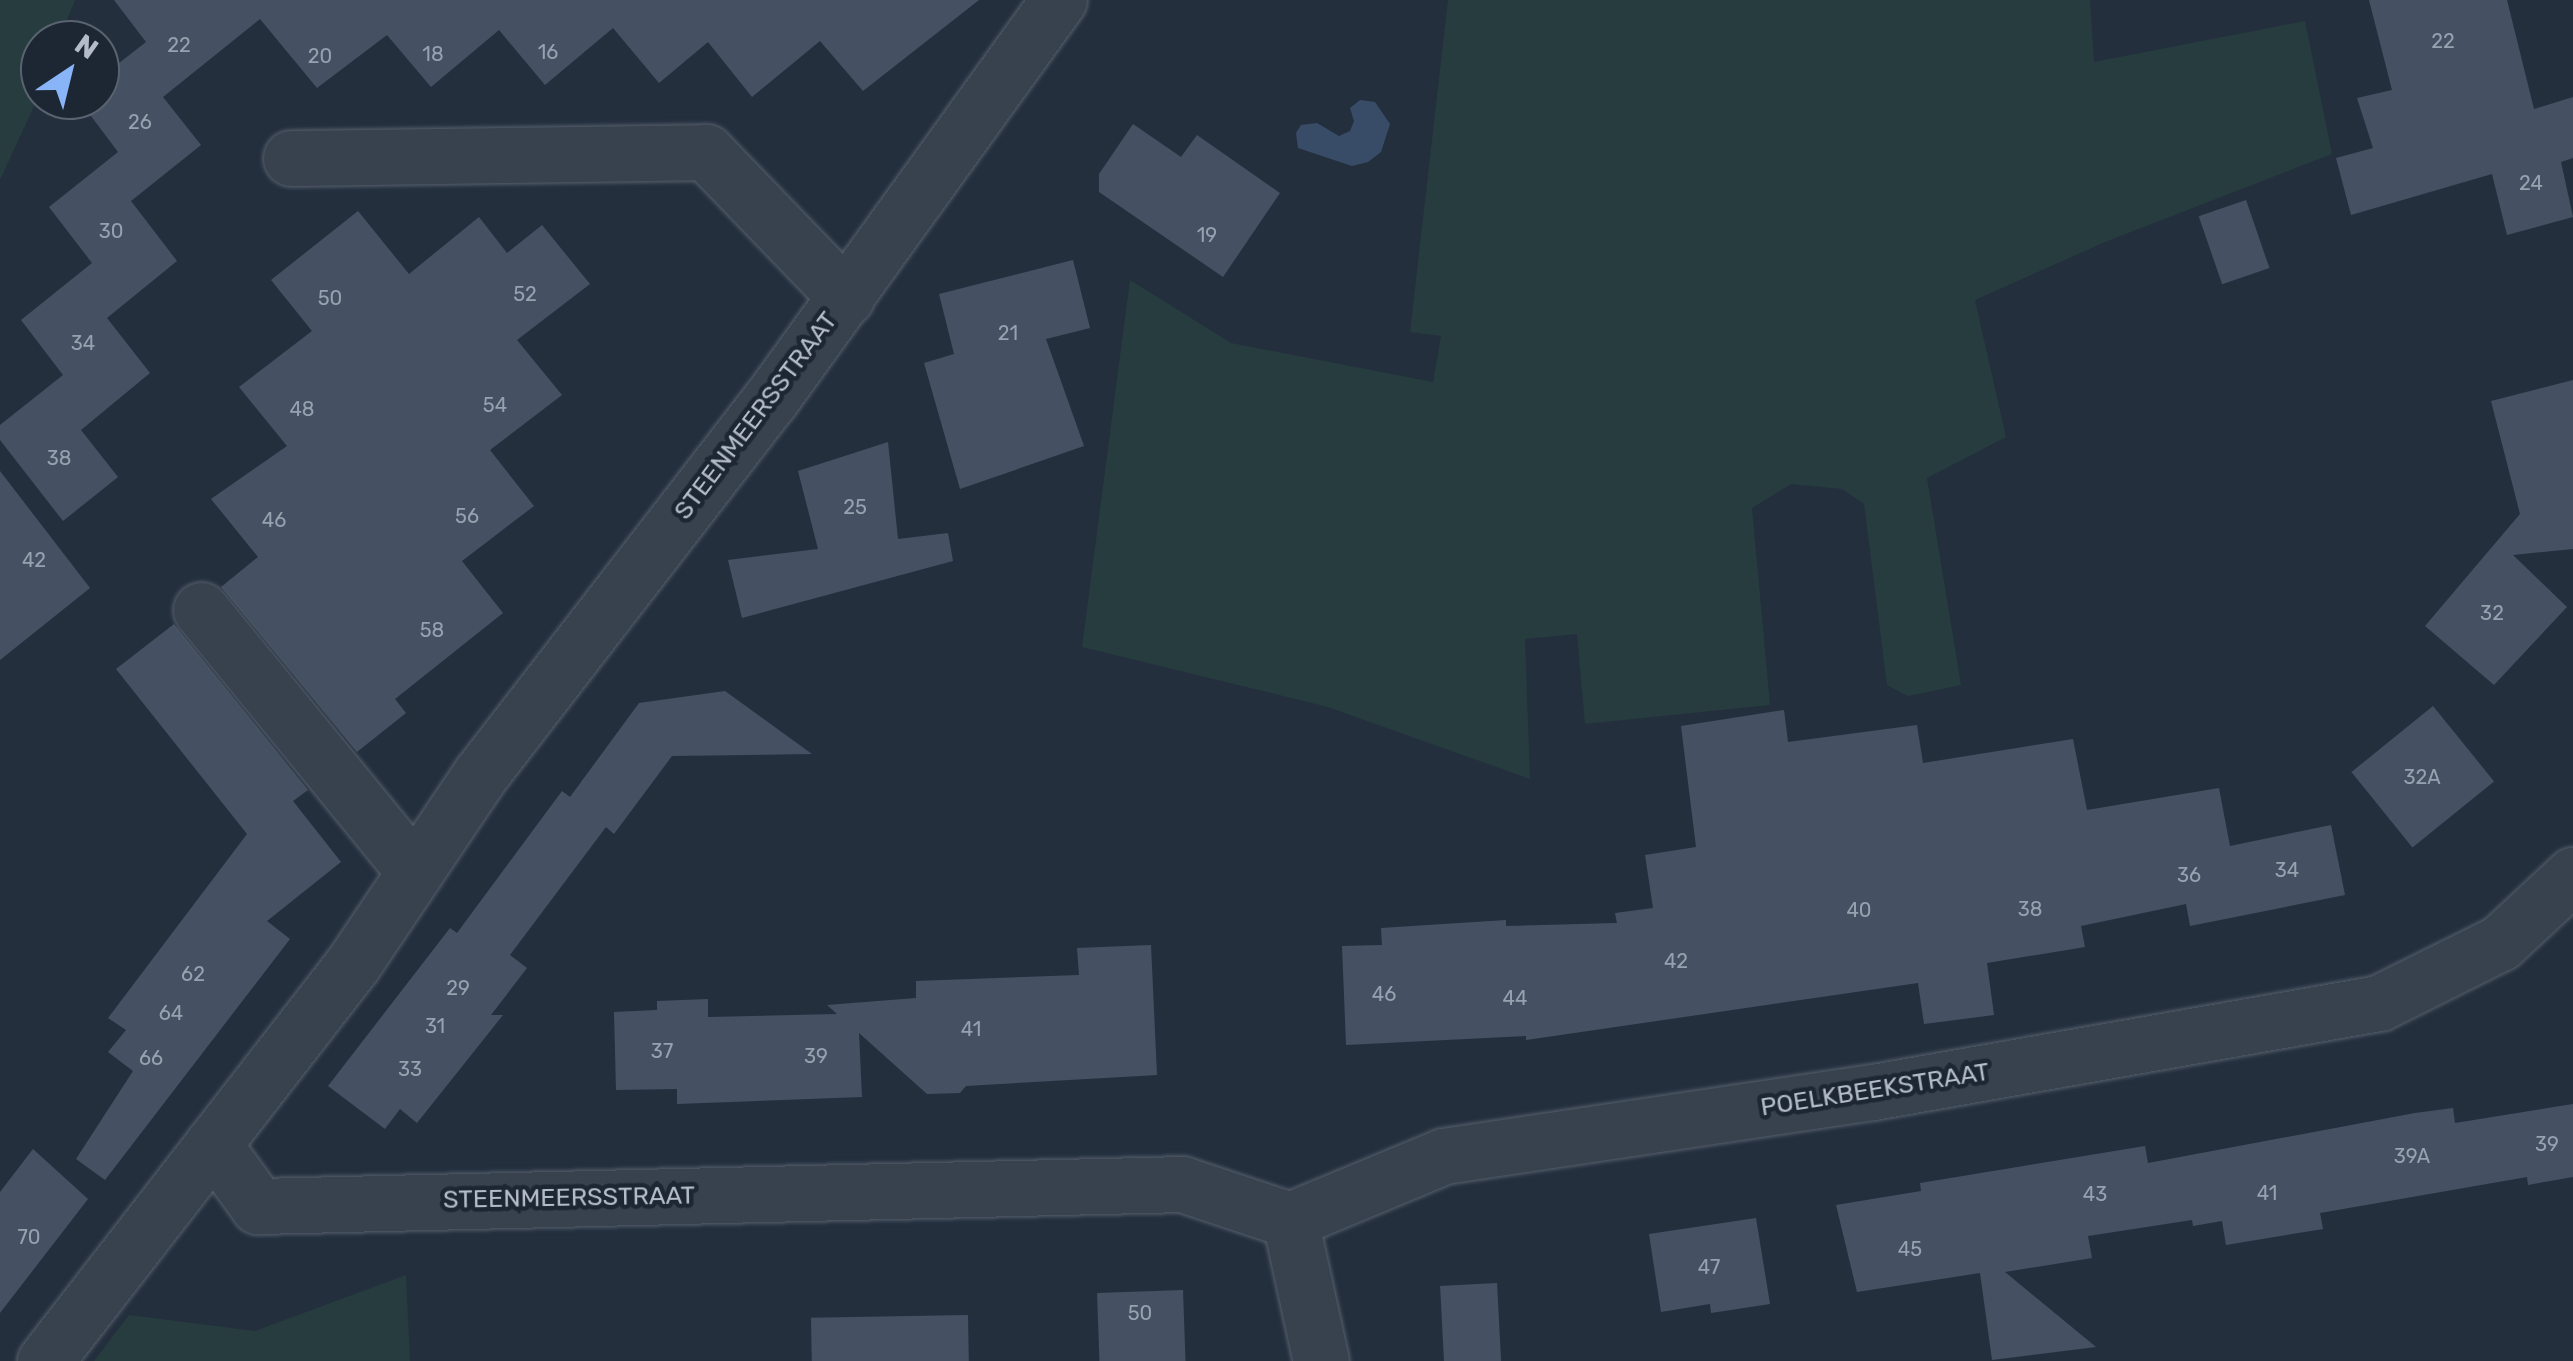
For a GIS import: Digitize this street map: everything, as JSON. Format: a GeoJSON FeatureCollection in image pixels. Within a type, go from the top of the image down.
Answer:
{"type":"FeatureCollection","features":[{"type":"Feature","properties":{"kind":"street","name":"STEENMEERSSTRAAT"},"geometry":{"type":"LineString","coordinates":[[1060,0],[846,297],[480,776],[353,964],[213,1144],[258,1206],[1182,1184],[1290,1220]]}},
{"type":"Feature","properties":{"kind":"street","name":"STEENMEERSSTRAAT"},"geometry":{"type":"LineString","coordinates":[[291,158],[706,152],[846,297]]}},
{"type":"Feature","properties":{"kind":"street"},"geometry":{"type":"LineString","coordinates":[[201,610],[415,872]]}},
{"type":"Feature","properties":{"kind":"street","name":"POELKBEEKSTRAAT"},"geometry":{"type":"LineString","coordinates":[[1290,1220],[1444,1156],[1872,1092],[2379,1003],[2500,943],[2573,875]]}},
{"type":"Feature","properties":{"kind":"street"},"geometry":{"type":"LineString","coordinates":[[45,1361],[213,1144]]}},
{"type":"Feature","properties":{"kind":"street"},"geometry":{"type":"LineString","coordinates":[[1290,1220],[1320,1361]]}},
{"type":"Feature","properties":{"kind":"green space"},"geometry":{"type":"Polygon","coordinates":[[[0,0],[75,0],[67,20],[20,20],[20,120],[28,120],[0,180],[0,0]]]}},
{"type":"Feature","properties":{"kind":"green space"},"geometry":{"type":"Polygon","coordinates":[[[1448,0],[2090,0],[2094,62],[2305,21],[2332,154],[2105,242],[1975,300],[2006,437],[1927,478],[1961,685],[1908,696],[1887,685],[1864,504],[1842,489],[1791,484],[1752,508],[1770,705],[1585,724],[1577,634],[1525,639],[1530,779],[1328,707],[1082,647],[1130,280],[1231,343],[1433,382],[1441,336],[1410,332],[1448,0]]]}},
{"type":"Feature","properties":{"kind":"green space"},"geometry":{"type":"Polygon","coordinates":[[[406,1275],[410,1361],[94,1361],[129,1315],[255,1331],[406,1275]]]}},
{"type":"Feature","properties":{"kind":"water"},"geometry":{"type":"Polygon","coordinates":[[[1360,100],[1375,102],[1390,124],[1381,152],[1368,162],[1352,166],[1298,148],[1296,133],[1301,125],[1317,123],[1339,136],[1350,131],[1354,121],[1350,108],[1360,100]]]}},
{"type":"Feature","properties":{"kind":"building"},"geometry":{"type":"Polygon","coordinates":[[[114,0],[979,0],[863,91],[820,41],[752,97],[708,42],[659,83],[613,28],[545,85],[499,30],[431,87],[387,35],[317,88],[260,19],[163,97],[201,145],[131,201],[177,261],[107,318],[150,373],[81,430],[118,477],[63,521],[0,440],[0,425],[63,375],[21,320],[92,263],[49,207],[118,152],[94,120],[120,120],[120,62],[146,42],[114,0]]]}},
{"type":"Feature","properties":{"kind":"building"},"geometry":{"type":"Polygon","coordinates":[[[2369,0],[2507,0],[2534,109],[2573,97],[2573,158],[2561,162],[2573,217],[2507,235],[2492,174],[2351,215],[2336,158],[2373,148],[2357,98],[2392,90],[2369,0]]]}},
{"type":"Feature","properties":{"kind":"building"},"geometry":{"type":"Polygon","coordinates":[[[1133,124],[1181,157],[1197,135],[1280,193],[1223,277],[1099,192],[1099,174],[1133,124]]]}},
{"type":"Feature","properties":{"kind":"building"},"geometry":{"type":"Polygon","coordinates":[[[2246,200],[2269,268],[2222,284],[2199,216],[2246,200]]]}},
{"type":"Feature","properties":{"kind":"building"},"geometry":{"type":"Polygon","coordinates":[[[358,211],[409,274],[479,217],[507,253],[542,225],[590,284],[517,340],[562,395],[490,450],[534,506],[462,561],[503,613],[395,699],[406,713],[357,752],[221,587],[258,557],[211,499],[287,446],[239,387],[312,331],[271,280],[358,211]]]}},
{"type":"Feature","properties":{"kind":"building"},"geometry":{"type":"Polygon","coordinates":[[[1073,260],[1090,328],[1046,339],[1084,446],[960,489],[924,363],[954,354],[939,294],[1073,260]]]}},
{"type":"Feature","properties":{"kind":"building"},"geometry":{"type":"Polygon","coordinates":[[[2573,380],[2573,549],[2513,555],[2567,607],[2494,685],[2425,626],[2520,514],[2491,401],[2573,380]]]}},
{"type":"Feature","properties":{"kind":"building"},"geometry":{"type":"Polygon","coordinates":[[[888,442],[898,539],[948,533],[953,561],[742,618],[728,560],[818,549],[798,471],[888,442]]]}},
{"type":"Feature","properties":{"kind":"building"},"geometry":{"type":"Polygon","coordinates":[[[0,471],[90,588],[0,660],[0,471]]]}},
{"type":"Feature","properties":{"kind":"building"},"geometry":{"type":"Polygon","coordinates":[[[174,624],[308,790],[293,801],[341,862],[267,921],[290,939],[105,1180],[76,1159],[133,1071],[108,1052],[126,1030],[108,1018],[247,834],[116,669],[174,624]]]}},
{"type":"Feature","properties":{"kind":"building"},"geometry":{"type":"Polygon","coordinates":[[[725,691],[812,754],[672,756],[614,834],[606,827],[510,955],[527,968],[491,1015],[503,1015],[417,1123],[400,1109],[385,1129],[328,1086],[450,928],[457,933],[562,791],[570,797],[639,703],[725,691]]]}},
{"type":"Feature","properties":{"kind":"building"},"geometry":{"type":"Polygon","coordinates":[[[2433,706],[2494,781],[2412,847],[2351,772],[2433,706]]]}},
{"type":"Feature","properties":{"kind":"building"},"geometry":{"type":"Polygon","coordinates":[[[1784,710],[1788,742],[1917,725],[1923,763],[2073,739],[2087,810],[2219,788],[2230,846],[2331,825],[2345,895],[2190,926],[2186,904],[2081,926],[2085,947],[1987,963],[1994,1015],[1924,1024],[1918,983],[1526,1040],[1526,1036],[1346,1045],[1342,946],[1382,945],[1381,928],[1506,920],[1506,926],[1617,923],[1615,913],[1653,908],[1645,855],[1696,847],[1681,726],[1784,710]]]}},
{"type":"Feature","properties":{"kind":"building"},"geometry":{"type":"Polygon","coordinates":[[[1151,945],[1157,1075],[966,1086],[960,1093],[927,1094],[859,1033],[862,1097],[677,1104],[677,1089],[616,1090],[614,1012],[657,1010],[657,1001],[708,999],[708,1017],[837,1014],[827,1005],[916,998],[916,981],[1079,975],[1077,948],[1151,945]]]}},
{"type":"Feature","properties":{"kind":"building"},"geometry":{"type":"Polygon","coordinates":[[[2573,1104],[2573,1177],[2528,1185],[2527,1177],[2320,1213],[2323,1229],[2226,1245],[2222,1221],[2193,1226],[2192,1220],[2088,1236],[2092,1258],[2005,1272],[2096,1347],[1992,1360],[1980,1273],[1857,1292],[1836,1205],[1921,1191],[1920,1183],[2145,1146],[2148,1163],[2415,1113],[2453,1108],[2455,1123],[2573,1104]]]}},
{"type":"Feature","properties":{"kind":"building"},"geometry":{"type":"Polygon","coordinates":[[[33,1149],[88,1199],[0,1313],[0,1192],[33,1149]]]}},
{"type":"Feature","properties":{"kind":"building"},"geometry":{"type":"Polygon","coordinates":[[[1756,1218],[1770,1304],[1711,1313],[1710,1304],[1661,1312],[1649,1234],[1756,1218]]]}},
{"type":"Feature","properties":{"kind":"building"},"geometry":{"type":"Polygon","coordinates":[[[1497,1283],[1501,1361],[1444,1361],[1440,1286],[1497,1283]]]}},
{"type":"Feature","properties":{"kind":"building"},"geometry":{"type":"Polygon","coordinates":[[[1183,1290],[1185,1361],[1099,1361],[1097,1293],[1183,1290]]]}},
{"type":"Feature","properties":{"kind":"building"},"geometry":{"type":"Polygon","coordinates":[[[968,1315],[969,1361],[812,1361],[811,1318],[968,1315]]]}}]}
